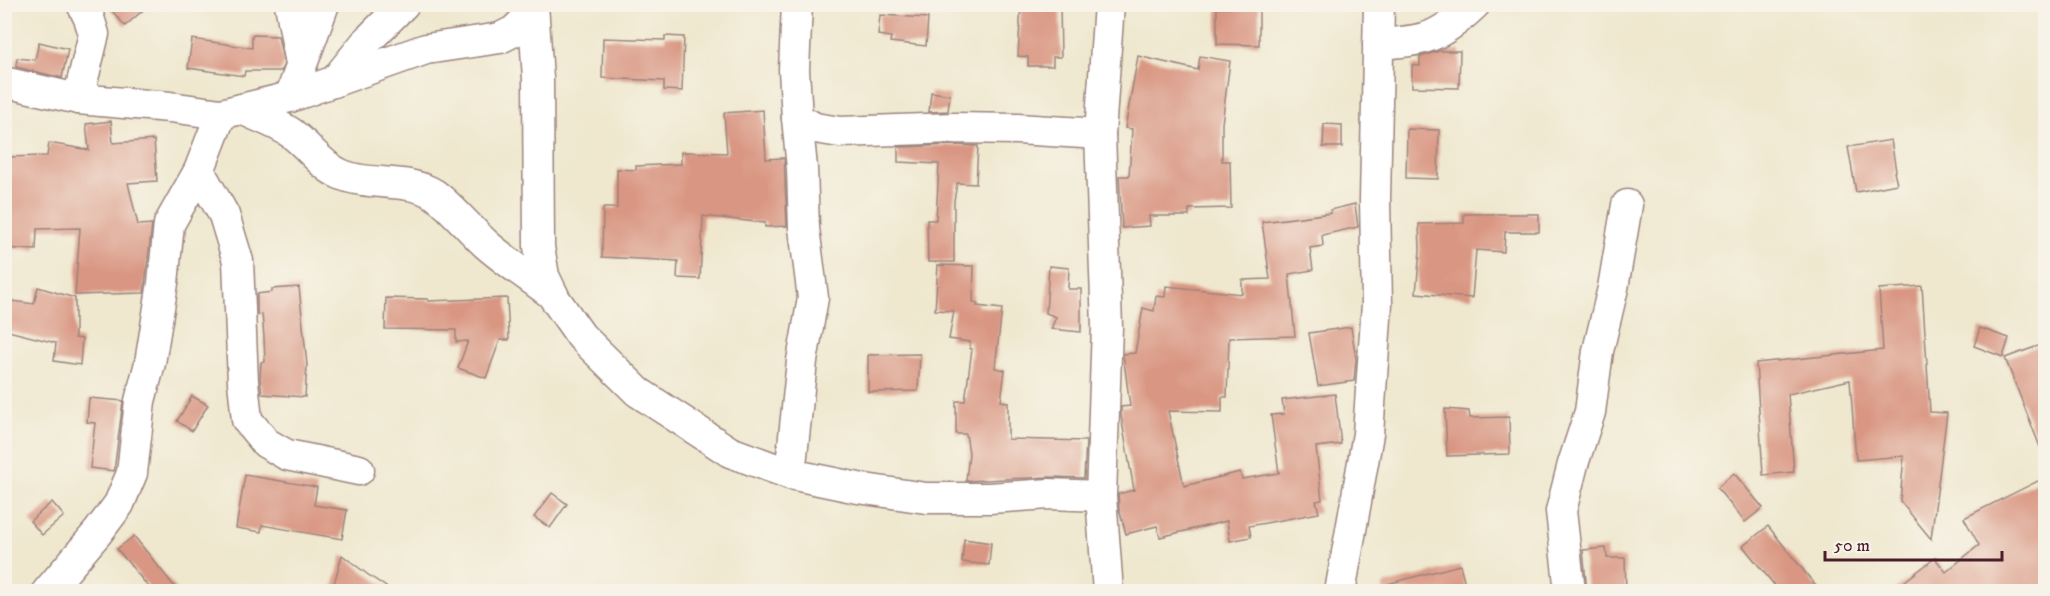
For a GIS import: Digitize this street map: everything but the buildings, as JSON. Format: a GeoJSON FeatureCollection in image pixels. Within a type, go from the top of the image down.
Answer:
{"type":"FeatureCollection","features":[{"type":"Feature","properties":{"kind":"street"},"geometry":{"type":"LineString","coordinates":[[78,99],[94,34],[82,4]]}},
{"type":"Feature","properties":{"kind":"street"},"geometry":{"type":"LineString","coordinates":[[290,4],[301,64]]}},
{"type":"Feature","properties":{"kind":"street"},"geometry":{"type":"LineString","coordinates":[[290,97],[324,4]]}},
{"type":"Feature","properties":{"kind":"street"},"geometry":{"type":"LineString","coordinates":[[334,82],[367,41],[404,4]]}},
{"type":"Feature","properties":{"kind":"street"},"geometry":{"type":"LineString","coordinates":[[47,591],[119,504],[132,473],[141,401],[150,363],[163,283],[169,224],[231,111],[290,97],[426,49],[500,38],[514,31],[525,20],[533,4]]}},
{"type":"Feature","properties":{"kind":"street"},"geometry":{"type":"LineString","coordinates":[[533,4],[538,79],[539,247],[544,276],[581,336],[638,392],[730,452],[790,474],[858,488],[926,498],[989,498],[1049,494],[1101,495]]}},
{"type":"Feature","properties":{"kind":"street"},"geometry":{"type":"LineString","coordinates":[[790,474],[802,361],[813,298],[804,228],[794,70],[797,4]]}},
{"type":"Feature","properties":{"kind":"street"},"geometry":{"type":"LineString","coordinates":[[1108,591],[1101,495],[1107,327],[1100,134],[1109,4]]}},
{"type":"Feature","properties":{"kind":"street"},"geometry":{"type":"LineString","coordinates":[[1340,591],[1368,434],[1377,316],[1375,200],[1379,4]]}},
{"type":"Feature","properties":{"kind":"street"},"geometry":{"type":"LineString","coordinates":[[1378,44],[1415,41],[1436,34],[1457,21],[1475,4]]}},
{"type":"Feature","properties":{"kind":"street"},"geometry":{"type":"LineString","coordinates":[[4,82],[78,99],[231,111],[289,132],[309,147],[323,164],[338,173],[348,177],[388,182],[434,194],[488,245],[553,294]]}},
{"type":"Feature","properties":{"kind":"street"},"geometry":{"type":"LineString","coordinates":[[797,118],[815,128],[840,132],[975,128],[1100,134]]}},
{"type":"Feature","properties":{"kind":"street"},"geometry":{"type":"LineString","coordinates":[[199,171],[224,215],[238,261],[243,382],[247,420],[266,442],[287,455],[359,470]]}},
{"type":"Feature","properties":{"kind":"street"},"geometry":{"type":"LineString","coordinates":[[1570,591],[1561,512],[1572,464],[1590,412],[1598,351],[1613,288],[1627,205]]}}]}
